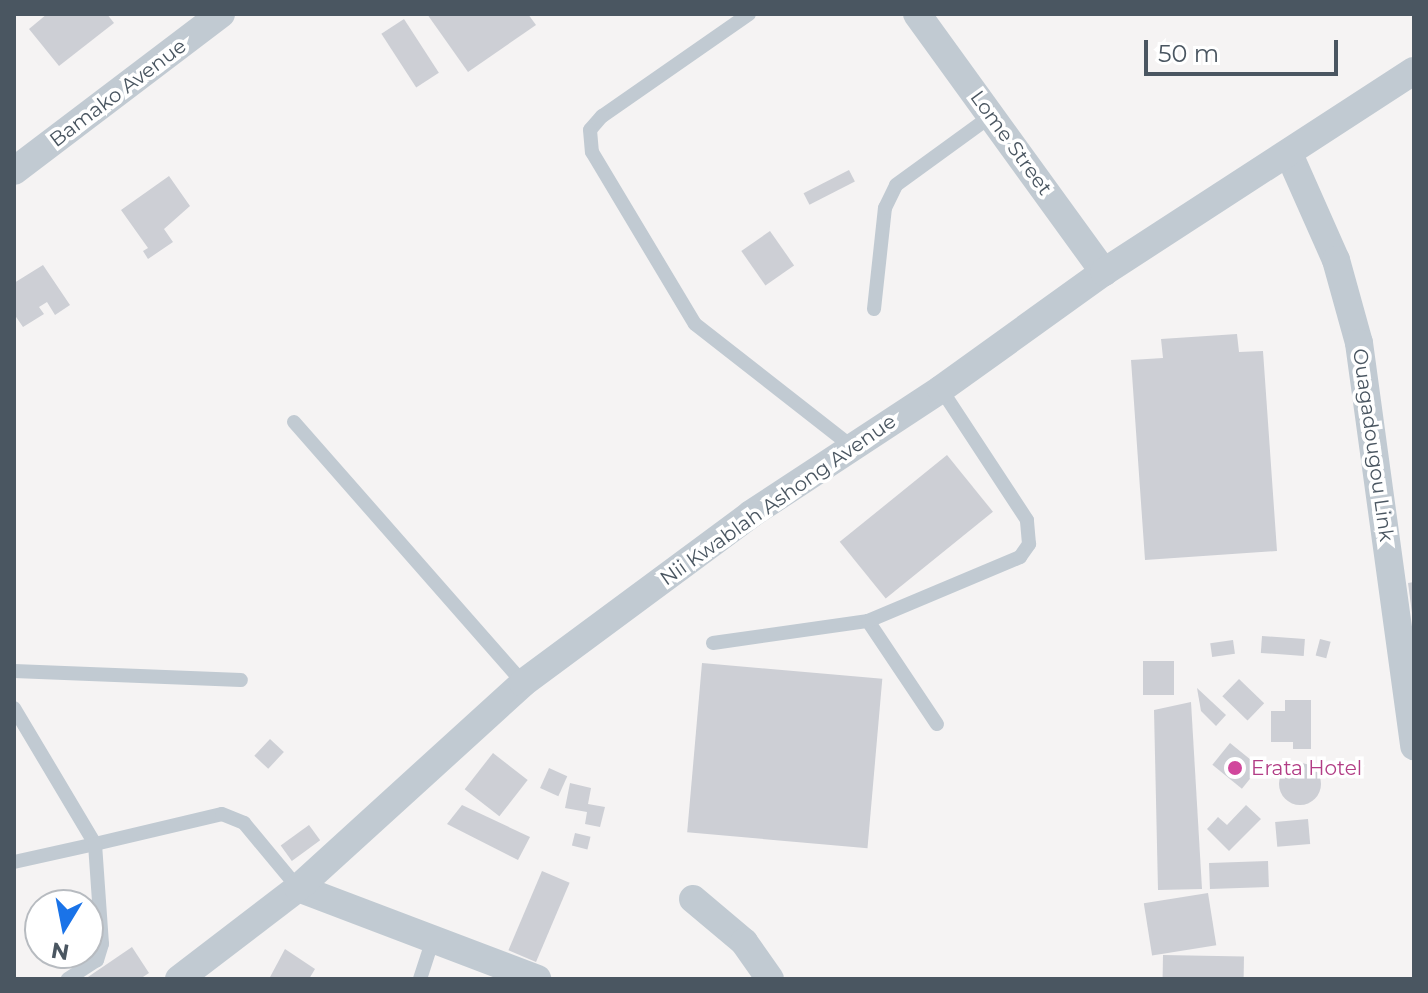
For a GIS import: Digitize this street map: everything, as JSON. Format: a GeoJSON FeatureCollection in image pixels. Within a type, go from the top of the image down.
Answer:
{"type":"FeatureCollection","features":[{"type":"Feature","properties":{"kind":"street","name":"Bamako Avenue"},"geometry":{"type":"LineString","coordinates":[[14,171],[221,14]]}},
{"type":"Feature","properties":{"kind":"street","name":"Lome Street"},"geometry":{"type":"LineString","coordinates":[[917,14],[1104,272]]}},
{"type":"Feature","properties":{"kind":"street","name":"Nii Kwablah Ashong Avenue"},"geometry":{"type":"LineString","coordinates":[[179,979],[298,888],[523,683],[751,514],[941,389],[1104,272],[1414,71]]}},
{"type":"Feature","properties":{"kind":"street","name":"Ouagadougou Link"},"geometry":{"type":"LineString","coordinates":[[1289,154],[1336,260],[1359,343],[1414,746]]}},
{"type":"Feature","properties":{"kind":"street"},"geometry":{"type":"LineString","coordinates":[[298,888],[537,979]]}},
{"type":"Feature","properties":{"kind":"street"},"geometry":{"type":"LineString","coordinates":[[693,899],[744,942],[770,979]]}},
{"type":"Feature","properties":{"kind":"lane"},"geometry":{"type":"LineString","coordinates":[[749,14],[602,116],[590,130],[592,152],[695,324],[851,446]]}},
{"type":"Feature","properties":{"kind":"lane"},"geometry":{"type":"LineString","coordinates":[[874,309],[885,208],[896,185],[991,116]]}},
{"type":"Feature","properties":{"kind":"lane"},"geometry":{"type":"LineString","coordinates":[[713,643],[868,621],[1020,557],[1029,544],[1027,520],[941,389]]}},
{"type":"Feature","properties":{"kind":"lane"},"geometry":{"type":"LineString","coordinates":[[294,422],[523,683]]}},
{"type":"Feature","properties":{"kind":"lane"},"geometry":{"type":"LineString","coordinates":[[868,621],[937,724]]}},
{"type":"Feature","properties":{"kind":"lane"},"geometry":{"type":"LineString","coordinates":[[14,671],[241,680]]}},
{"type":"Feature","properties":{"kind":"lane"},"geometry":{"type":"LineString","coordinates":[[14,708],[95,844],[102,944],[97,960],[68,979]]}},
{"type":"Feature","properties":{"kind":"lane"},"geometry":{"type":"LineString","coordinates":[[14,862],[222,814],[244,823],[298,888]]}},
{"type":"Feature","properties":{"kind":"lane"},"geometry":{"type":"LineString","coordinates":[[420,979],[432,941]]}},
{"type":"Feature","properties":{"kind":"building"},"geometry":{"type":"Polygon","coordinates":[[[47,14],[107,14],[114,23],[59,66],[29,29],[47,14]]]}},
{"type":"Feature","properties":{"kind":"building"},"geometry":{"type":"Polygon","coordinates":[[[427,14],[528,14],[536,25],[468,72],[427,14]]]}},
{"type":"Feature","properties":{"kind":"building"},"geometry":{"type":"Polygon","coordinates":[[[404,19],[439,73],[416,87],[381,34],[404,19]]]}},
{"type":"Feature","properties":{"kind":"building"},"geometry":{"type":"Polygon","coordinates":[[[849,170],[855,182],[809,205],[804,193],[849,170]]]}},
{"type":"Feature","properties":{"kind":"building"},"geometry":{"type":"Polygon","coordinates":[[[169,176],[190,206],[164,229],[173,242],[148,259],[143,251],[148,248],[121,210],[169,176]]]}},
{"type":"Feature","properties":{"kind":"building"},"geometry":{"type":"Polygon","coordinates":[[[770,231],[794,265],[765,285],[741,251],[770,231]]]}},
{"type":"Feature","properties":{"kind":"building"},"geometry":{"type":"Polygon","coordinates":[[[43,265],[70,305],[55,315],[47,302],[39,307],[44,314],[23,327],[14,314],[14,283],[43,265]]]}},
{"type":"Feature","properties":{"kind":"building"},"geometry":{"type":"Polygon","coordinates":[[[1237,334],[1239,352],[1263,351],[1277,551],[1145,560],[1131,360],[1163,358],[1161,339],[1237,334]]]}},
{"type":"Feature","properties":{"kind":"building"},"geometry":{"type":"Polygon","coordinates":[[[947,455],[993,512],[886,599],[840,542],[947,455]]]}},
{"type":"Feature","properties":{"kind":"building"},"geometry":{"type":"Polygon","coordinates":[[[1414,582],[1414,613],[1412,613],[1408,583],[1414,582]]]}},
{"type":"Feature","properties":{"kind":"building"},"geometry":{"type":"Polygon","coordinates":[[[1262,636],[1305,639],[1304,656],[1261,653],[1262,636]]]}},
{"type":"Feature","properties":{"kind":"building"},"geometry":{"type":"Polygon","coordinates":[[[1320,639],[1331,642],[1326,658],[1316,655],[1320,639]]]}},
{"type":"Feature","properties":{"kind":"building"},"geometry":{"type":"Polygon","coordinates":[[[1233,640],[1235,654],[1212,657],[1210,643],[1233,640]]]}},
{"type":"Feature","properties":{"kind":"building"},"geometry":{"type":"Polygon","coordinates":[[[1143,661],[1174,661],[1174,695],[1143,695],[1143,661]]]}},
{"type":"Feature","properties":{"kind":"building"},"geometry":{"type":"Polygon","coordinates":[[[702,663],[882,679],[867,848],[687,832],[702,663]]]}},
{"type":"Feature","properties":{"kind":"building"},"geometry":{"type":"Polygon","coordinates":[[[1239,679],[1264,703],[1248,721],[1222,696],[1239,679]]]}},
{"type":"Feature","properties":{"kind":"building"},"geometry":{"type":"Polygon","coordinates":[[[1197,688],[1226,715],[1216,726],[1201,711],[1197,688]]]}},
{"type":"Feature","properties":{"kind":"building"},"geometry":{"type":"Polygon","coordinates":[[[1285,700],[1311,700],[1311,749],[1293,749],[1293,742],[1271,742],[1271,711],[1285,711],[1285,700]]]}},
{"type":"Feature","properties":{"kind":"building"},"geometry":{"type":"Polygon","coordinates":[[[1191,702],[1202,889],[1158,890],[1154,710],[1191,702]]]}},
{"type":"Feature","properties":{"kind":"building"},"geometry":{"type":"Polygon","coordinates":[[[270,739],[284,752],[268,769],[254,756],[270,739]]]}},
{"type":"Feature","properties":{"kind":"building"},"geometry":{"type":"Polygon","coordinates":[[[1230,743],[1260,767],[1242,789],[1212,765],[1230,743]]]}},
{"type":"Feature","properties":{"kind":"building"},"geometry":{"type":"Polygon","coordinates":[[[493,753],[528,780],[499,816],[465,789],[493,753]]]}},
{"type":"Feature","properties":{"kind":"building"},"geometry":{"type":"Polygon","coordinates":[[[1300,763],[1315,769],[1321,784],[1315,799],[1300,805],[1285,799],[1279,784],[1285,769],[1300,763]]]}},
{"type":"Feature","properties":{"kind":"building"},"geometry":{"type":"Polygon","coordinates":[[[549,768],[567,776],[558,796],[540,788],[549,768]]]}},
{"type":"Feature","properties":{"kind":"building"},"geometry":{"type":"Polygon","coordinates":[[[570,783],[591,788],[588,804],[605,807],[600,827],[585,824],[587,812],[565,808],[570,783]]]}},
{"type":"Feature","properties":{"kind":"building"},"geometry":{"type":"Polygon","coordinates":[[[462,805],[530,837],[518,860],[447,824],[462,805]]]}},
{"type":"Feature","properties":{"kind":"building"},"geometry":{"type":"Polygon","coordinates":[[[1246,805],[1261,819],[1229,851],[1207,829],[1218,817],[1227,825],[1246,805]]]}},
{"type":"Feature","properties":{"kind":"building"},"geometry":{"type":"Polygon","coordinates":[[[1308,819],[1310,844],[1277,847],[1275,822],[1308,819]]]}},
{"type":"Feature","properties":{"kind":"building"},"geometry":{"type":"Polygon","coordinates":[[[309,825],[320,840],[292,861],[281,846],[309,825]]]}},
{"type":"Feature","properties":{"kind":"building"},"geometry":{"type":"Polygon","coordinates":[[[575,833],[591,837],[587,849],[572,846],[575,833]]]}},
{"type":"Feature","properties":{"kind":"building"},"geometry":{"type":"Polygon","coordinates":[[[1268,861],[1269,887],[1210,889],[1209,863],[1268,861]]]}},
{"type":"Feature","properties":{"kind":"building"},"geometry":{"type":"Polygon","coordinates":[[[542,871],[570,883],[536,962],[508,950],[542,871]]]}},
{"type":"Feature","properties":{"kind":"building"},"geometry":{"type":"Polygon","coordinates":[[[1208,893],[1216,945],[1152,956],[1144,903],[1208,893]]]}},
{"type":"Feature","properties":{"kind":"building"},"geometry":{"type":"Polygon","coordinates":[[[132,947],[149,973],[140,979],[85,979],[104,969],[132,947]]]}},
{"type":"Feature","properties":{"kind":"building"},"geometry":{"type":"Polygon","coordinates":[[[285,949],[315,969],[309,979],[269,979],[285,949]]]}},
{"type":"Feature","properties":{"kind":"building"},"geometry":{"type":"Polygon","coordinates":[[[1163,955],[1244,956],[1244,979],[1163,979],[1163,955]]]}},
{"type":"Feature","properties":{"kind":"place","name":"Erata Hotel"},"geometry":{"type":"Point","coordinates":[1235,768]}}]}
